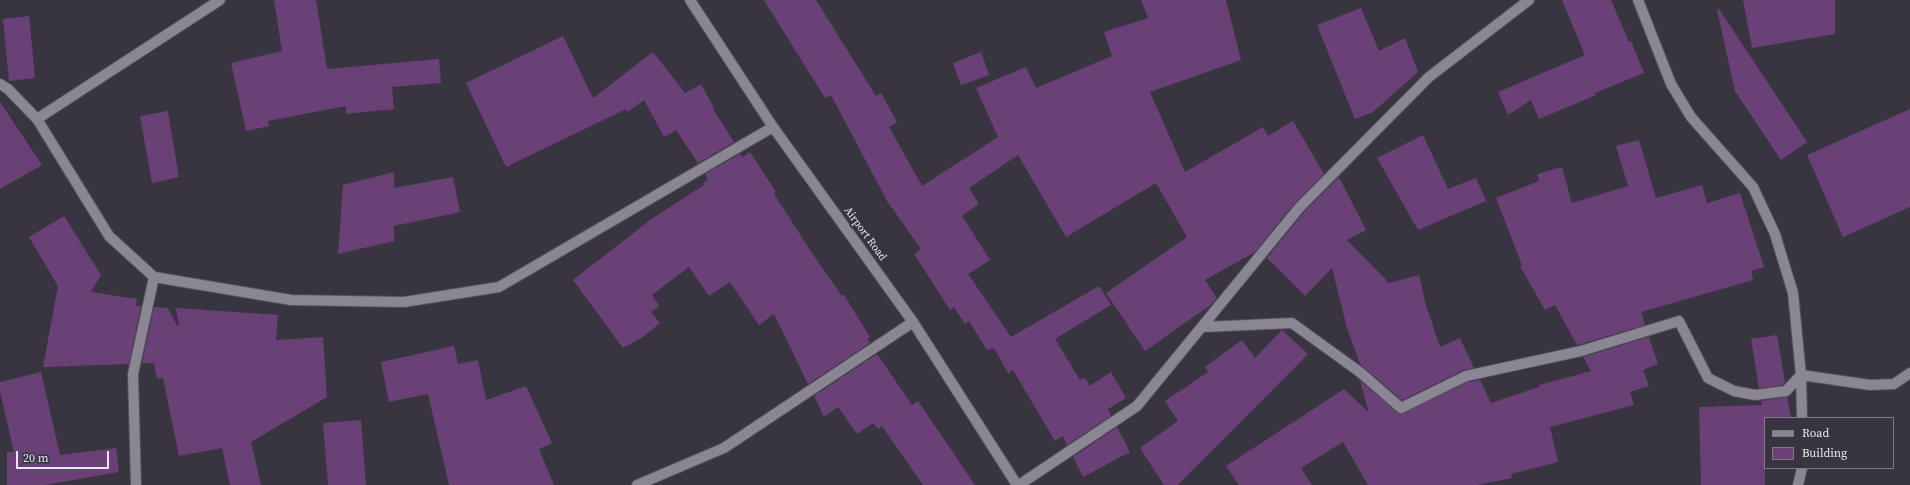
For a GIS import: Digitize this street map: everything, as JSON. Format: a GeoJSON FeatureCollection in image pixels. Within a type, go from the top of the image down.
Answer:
{"type":"FeatureCollection","features":[{"type":"Feature","properties":{"kind":"street"},"geometry":{"type":"LineString","coordinates":[[38,120],[220,0]]}},
{"type":"Feature","properties":{"kind":"street","name":"Airport Road"},"geometry":{"type":"LineString","coordinates":[[690,0],[773,127],[913,322],[1018,485]]}},
{"type":"Feature","properties":{"kind":"street"},"geometry":{"type":"LineString","coordinates":[[1018,485],[1137,406],[1299,208],[1429,77],[1529,0]]}},
{"type":"Feature","properties":{"kind":"street"},"geometry":{"type":"LineString","coordinates":[[1638,0],[1671,84],[1691,117],[1753,187],[1775,234],[1793,294],[1801,375],[1802,417]]}},
{"type":"Feature","properties":{"kind":"street"},"geometry":{"type":"LineString","coordinates":[[0,84],[8,89],[38,120],[109,236],[154,277],[291,300],[404,302],[498,287],[773,127]]}},
{"type":"Feature","properties":{"kind":"street"},"geometry":{"type":"LineString","coordinates":[[136,485],[133,374],[154,277]]}},
{"type":"Feature","properties":{"kind":"street"},"geometry":{"type":"LineString","coordinates":[[1203,327],[1292,323],[1360,373],[1401,408],[1466,376],[1581,351],[1679,321],[1708,378],[1734,391],[1755,395],[1786,391],[1801,375]]}},
{"type":"Feature","properties":{"kind":"street"},"geometry":{"type":"LineString","coordinates":[[638,485],[724,448],[913,322]]}},
{"type":"Feature","properties":{"kind":"street"},"geometry":{"type":"LineString","coordinates":[[1801,375],[1870,385],[1894,384],[1910,373]]}},
{"type":"Feature","properties":{"kind":"street"},"geometry":{"type":"LineString","coordinates":[[1798,485],[1802,469]]}},
{"type":"Feature","properties":{"kind":"building"},"geometry":{"type":"Polygon","coordinates":[[[274,0],[316,0],[327,69],[439,59],[441,83],[392,87],[394,109],[346,114],[346,106],[268,121],[269,126],[246,131],[231,63],[282,51],[274,0]]]}},
{"type":"Feature","properties":{"kind":"building"},"geometry":{"type":"Polygon","coordinates":[[[764,0],[816,0],[876,96],[881,93],[897,122],[889,127],[922,186],[998,137],[976,88],[1026,67],[1036,88],[1112,56],[1104,32],[1148,18],[1141,0],[1226,0],[1241,60],[1150,92],[1185,172],[1263,127],[1268,136],[1293,121],[1324,174],[1294,204],[1255,252],[1205,280],[1217,298],[1212,304],[1145,351],[1106,293],[1187,237],[1156,183],[1066,237],[1018,155],[969,188],[979,204],[962,216],[990,260],[968,274],[1011,337],[1099,286],[1111,305],[1055,339],[1080,380],[1085,378],[1090,386],[1111,372],[1126,398],[1108,409],[1111,416],[1067,445],[1063,436],[1055,441],[1013,370],[1008,373],[994,348],[987,350],[969,321],[965,324],[954,307],[950,310],[914,254],[921,249],[887,201],[831,95],[825,98],[764,0]]]}},
{"type":"Feature","properties":{"kind":"building"},"geometry":{"type":"Polygon","coordinates":[[[1562,0],[1611,0],[1629,42],[1631,41],[1644,73],[1595,93],[1596,95],[1539,119],[1531,100],[1508,115],[1498,92],[1585,55],[1562,0]]]}},
{"type":"Feature","properties":{"kind":"building"},"geometry":{"type":"Polygon","coordinates":[[[1743,0],[1835,0],[1835,34],[1752,48],[1743,0]]]}},
{"type":"Feature","properties":{"kind":"building"},"geometry":{"type":"Polygon","coordinates":[[[1361,8],[1379,51],[1405,38],[1418,72],[1373,112],[1355,119],[1317,25],[1361,8]]]}},
{"type":"Feature","properties":{"kind":"building"},"geometry":{"type":"Polygon","coordinates":[[[1719,9],[1807,142],[1781,160],[1735,91],[1717,10],[1719,9]]]}},
{"type":"Feature","properties":{"kind":"building"},"geometry":{"type":"Polygon","coordinates":[[[29,16],[35,78],[9,81],[3,19],[29,16]]]}},
{"type":"Feature","properties":{"kind":"building"},"geometry":{"type":"Polygon","coordinates":[[[563,36],[593,98],[653,52],[685,93],[701,84],[714,108],[713,109],[734,142],[698,163],[676,130],[664,137],[644,100],[628,112],[626,109],[506,167],[466,83],[563,36]]]}},
{"type":"Feature","properties":{"kind":"building"},"geometry":{"type":"Polygon","coordinates":[[[981,52],[989,75],[961,85],[953,63],[981,52]]]}},
{"type":"Feature","properties":{"kind":"building"},"geometry":{"type":"Polygon","coordinates":[[[0,102],[42,165],[0,189],[0,102]]]}},
{"type":"Feature","properties":{"kind":"building"},"geometry":{"type":"Polygon","coordinates":[[[1910,109],[1910,207],[1843,237],[1807,155],[1910,109]]]}},
{"type":"Feature","properties":{"kind":"building"},"geometry":{"type":"Polygon","coordinates":[[[168,111],[179,177],[152,183],[140,116],[168,111]]]}},
{"type":"Feature","properties":{"kind":"building"},"geometry":{"type":"Polygon","coordinates":[[[1423,135],[1448,189],[1476,178],[1486,201],[1418,230],[1377,158],[1423,135]]]}},
{"type":"Feature","properties":{"kind":"building"},"geometry":{"type":"Polygon","coordinates":[[[1639,140],[1656,198],[1702,185],[1707,203],[1740,193],[1764,267],[1751,271],[1753,280],[1641,312],[1645,325],[1577,345],[1555,305],[1545,310],[1520,266],[1522,265],[1496,198],[1539,181],[1537,174],[1562,167],[1572,203],[1628,186],[1616,146],[1639,140]]]}},
{"type":"Feature","properties":{"kind":"building"},"geometry":{"type":"Polygon","coordinates":[[[750,152],[776,192],[774,194],[816,259],[842,296],[844,295],[870,337],[867,339],[870,343],[808,384],[774,314],[759,325],[730,282],[709,296],[689,267],[652,295],[659,306],[651,312],[660,323],[643,337],[623,348],[573,280],[650,220],[704,185],[703,183],[708,180],[705,174],[740,154],[743,157],[750,152]]]}},
{"type":"Feature","properties":{"kind":"building"},"geometry":{"type":"Polygon","coordinates":[[[394,172],[394,188],[453,177],[460,212],[394,226],[394,241],[338,254],[343,185],[394,172]]]}},
{"type":"Feature","properties":{"kind":"building"},"geometry":{"type":"Polygon","coordinates":[[[1339,177],[1366,230],[1347,240],[1389,283],[1419,275],[1426,305],[1440,347],[1460,338],[1474,368],[1463,370],[1402,400],[1360,364],[1347,328],[1332,268],[1305,296],[1267,258],[1304,212],[1339,177]]]}},
{"type":"Feature","properties":{"kind":"building"},"geometry":{"type":"Polygon","coordinates":[[[64,216],[101,275],[91,292],[137,299],[136,306],[141,306],[129,364],[43,367],[58,286],[29,237],[64,216]]]}},
{"type":"Feature","properties":{"kind":"building"},"geometry":{"type":"Polygon","coordinates":[[[154,307],[168,308],[177,326],[179,325],[176,308],[278,315],[276,340],[323,337],[327,397],[251,442],[261,485],[230,485],[222,448],[179,456],[163,378],[157,379],[154,363],[142,363],[154,307]]]}},
{"type":"Feature","properties":{"kind":"building"},"geometry":{"type":"Polygon","coordinates":[[[1282,330],[1308,354],[1178,485],[1164,485],[1140,448],[1178,421],[1165,401],[1208,372],[1205,367],[1242,340],[1255,358],[1282,330]]]}},
{"type":"Feature","properties":{"kind":"building"},"geometry":{"type":"Polygon","coordinates":[[[1777,335],[1785,383],[1783,385],[1759,388],[1751,339],[1777,335]]]}},
{"type":"Feature","properties":{"kind":"building"},"geometry":{"type":"Polygon","coordinates":[[[1649,337],[1658,364],[1643,370],[1649,386],[1630,392],[1634,405],[1550,427],[1558,462],[1511,474],[1512,478],[1477,485],[1368,485],[1343,442],[1301,468],[1312,485],[1239,485],[1226,466],[1344,389],[1369,413],[1360,381],[1400,414],[1468,382],[1480,380],[1491,403],[1539,387],[1539,385],[1591,371],[1583,357],[1649,337]]]}},
{"type":"Feature","properties":{"kind":"building"},"geometry":{"type":"Polygon","coordinates":[[[454,346],[458,364],[478,360],[486,400],[526,386],[552,443],[539,449],[554,485],[449,485],[428,394],[389,402],[381,362],[454,346]]]}},
{"type":"Feature","properties":{"kind":"building"},"geometry":{"type":"Polygon","coordinates":[[[877,354],[912,405],[918,401],[975,485],[923,485],[882,426],[878,429],[873,423],[857,434],[838,407],[824,417],[814,396],[877,354]]]}},
{"type":"Feature","properties":{"kind":"building"},"geometry":{"type":"Polygon","coordinates":[[[41,372],[60,455],[116,448],[119,472],[45,485],[7,485],[7,452],[14,452],[0,391],[0,382],[41,372]]]}},
{"type":"Feature","properties":{"kind":"building"},"geometry":{"type":"Polygon","coordinates":[[[1787,397],[1791,417],[1764,417],[1765,485],[1701,485],[1699,407],[1762,405],[1761,401],[1787,397]]]}},
{"type":"Feature","properties":{"kind":"building"},"geometry":{"type":"Polygon","coordinates":[[[361,420],[366,485],[328,485],[323,423],[361,420]]]}},
{"type":"Feature","properties":{"kind":"building"},"geometry":{"type":"Polygon","coordinates":[[[1117,427],[1130,452],[1083,477],[1073,457],[1117,427]]]}}]}
